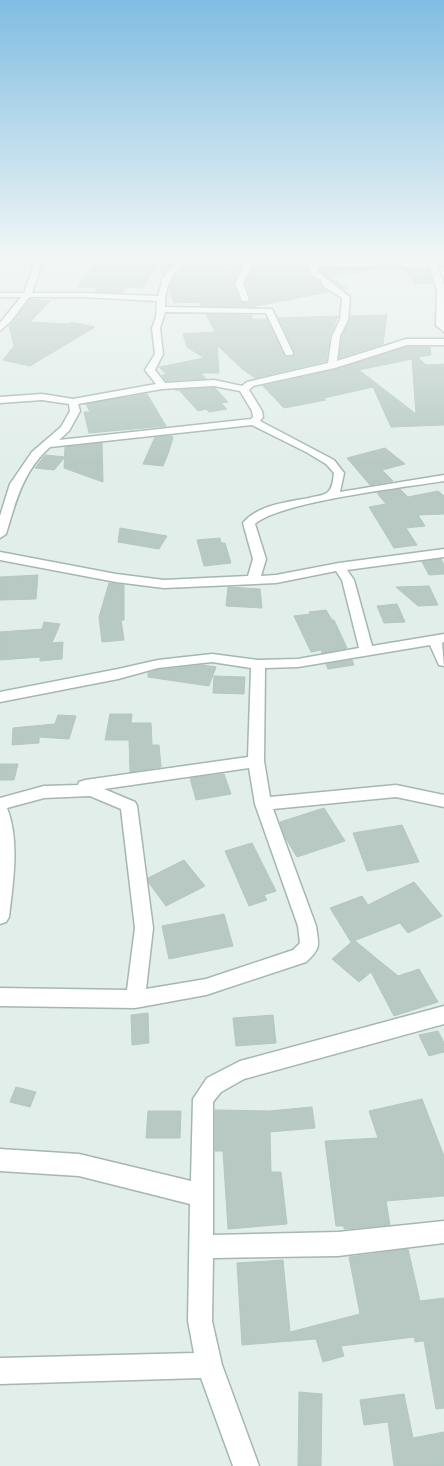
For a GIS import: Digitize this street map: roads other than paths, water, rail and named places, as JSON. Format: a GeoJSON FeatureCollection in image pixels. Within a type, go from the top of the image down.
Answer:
{"type":"FeatureCollection","features":[{"type":"Feature","properties":{"kind":"street"},"geometry":{"type":"LineString","coordinates":[[158,325],[156,328],[159,354],[150,371],[162,386]]}},
{"type":"Feature","properties":{"kind":"street"},"geometry":{"type":"LineString","coordinates":[[276,325],[289,353]]}},
{"type":"Feature","properties":{"kind":"street"},"geometry":{"type":"LineString","coordinates":[[332,366],[336,336],[341,325]]}},
{"type":"Feature","properties":{"kind":"street"},"geometry":{"type":"LineString","coordinates":[[0,400],[42,397],[73,402],[162,386],[214,384],[244,389],[250,384],[362,358],[406,342],[444,342]]}},
{"type":"Feature","properties":{"kind":"street"},"geometry":{"type":"LineString","coordinates":[[49,444],[184,428],[242,425],[254,422],[258,417],[257,411],[244,389]]}},
{"type":"Feature","properties":{"kind":"street"},"geometry":{"type":"LineString","coordinates":[[0,534],[16,484],[36,454],[65,429],[75,411],[73,402]]}},
{"type":"Feature","properties":{"kind":"street"},"geometry":{"type":"LineString","coordinates":[[254,422],[330,462],[339,473],[334,493],[329,497]]}},
{"type":"Feature","properties":{"kind":"street"},"geometry":{"type":"LineString","coordinates":[[252,580],[257,572],[261,558],[249,522],[252,518],[266,512],[329,497],[444,478]]}},
{"type":"Feature","properties":{"kind":"street"},"geometry":{"type":"LineString","coordinates":[[0,556],[116,578],[164,584],[276,579],[339,567],[444,553]]}},
{"type":"Feature","properties":{"kind":"street"},"geometry":{"type":"LineString","coordinates":[[339,567],[348,580],[367,651]]}},
{"type":"Feature","properties":{"kind":"street"},"geometry":{"type":"LineString","coordinates":[[0,697],[118,674],[158,664],[212,658],[258,664],[298,663],[439,638],[444,662]]}},
{"type":"Feature","properties":{"kind":"street"},"geometry":{"type":"LineString","coordinates":[[0,996],[135,999],[206,986],[299,956],[310,946],[307,926],[263,804],[256,762],[258,664]]}},
{"type":"Feature","properties":{"kind":"street"},"geometry":{"type":"LineString","coordinates":[[0,804],[44,792],[256,762]]}},
{"type":"Feature","properties":{"kind":"street"},"geometry":{"type":"LineString","coordinates":[[44,792],[91,790],[129,806],[144,928],[135,999]]}},
{"type":"Feature","properties":{"kind":"street"},"geometry":{"type":"LineString","coordinates":[[263,804],[396,791],[444,801]]}},
{"type":"Feature","properties":{"kind":"street"},"geometry":{"type":"LineString","coordinates":[[0,810],[5,830],[6,872],[0,917]]}},
{"type":"Feature","properties":{"kind":"street"},"geometry":{"type":"LineString","coordinates":[[246,1466],[209,1365],[200,1320],[204,1099],[214,1085],[240,1071],[444,1015]]}},
{"type":"Feature","properties":{"kind":"street"},"geometry":{"type":"LineString","coordinates":[[0,1160],[79,1165],[201,1195]]}},
{"type":"Feature","properties":{"kind":"street"},"geometry":{"type":"LineString","coordinates":[[201,1247],[338,1244],[444,1232]]}},
{"type":"Feature","properties":{"kind":"street"},"geometry":{"type":"LineString","coordinates":[[0,1371],[209,1365]]}}]}
